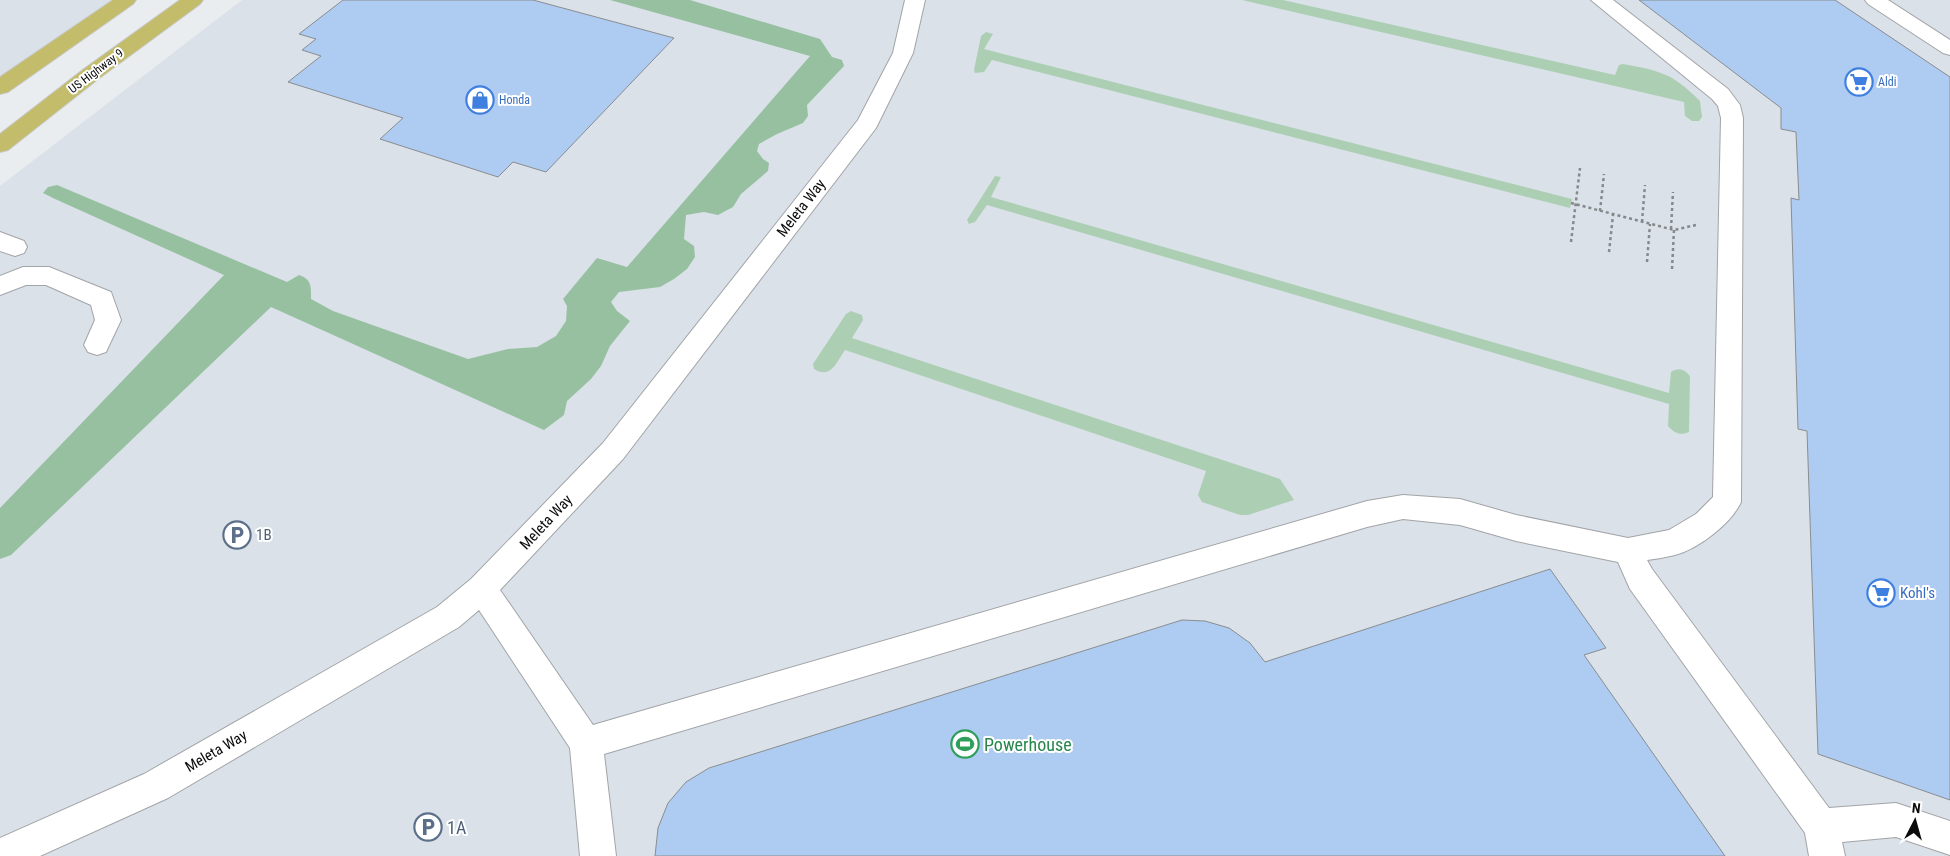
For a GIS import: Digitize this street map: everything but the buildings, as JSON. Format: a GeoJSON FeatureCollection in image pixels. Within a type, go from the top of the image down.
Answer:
{"type":"FeatureCollection","features":[{"type":"Feature","properties":{"kind":"highway"},"geometry":{"type":"LineString","coordinates":[[0,87],[126,0]]}},
{"type":"Feature","properties":{"kind":"highway","name":"US Highway 9"},"geometry":{"type":"LineString","coordinates":[[0,145],[91,74],[193,0]]}},
{"type":"Feature","properties":{"kind":"street","name":"Meleta Way"},"geometry":{"type":"LineString","coordinates":[[0,856],[156,786],[448,617],[482,589],[613,451],[868,123],[903,53],[915,0]]}},
{"type":"Feature","properties":{"kind":"street"},"geometry":{"type":"LineString","coordinates":[[586,743],[1367,514],[1403,507],[1460,512],[1516,528],[1628,550],[1675,542],[1706,524],[1727,502],[1732,118],[1729,105],[1720,94],[1601,0]]}},
{"type":"Feature","properties":{"kind":"street"},"geometry":{"type":"LineString","coordinates":[[1875,0],[1950,49]]}},
{"type":"Feature","properties":{"kind":"street"},"geometry":{"type":"LineString","coordinates":[[0,286],[23,276],[49,276],[102,299],[108,320],[97,345]]}},
{"type":"Feature","properties":{"kind":"street"},"geometry":{"type":"LineString","coordinates":[[1628,550],[1641,579],[1824,841],[1896,820],[1950,838]]}},
{"type":"Feature","properties":{"kind":"street"},"geometry":{"type":"LineString","coordinates":[[482,589],[586,743],[598,856]]}},
{"type":"Feature","properties":{"kind":"path"},"geometry":{"type":"LineString","coordinates":[[1570,242],[1580,168]]}},
{"type":"Feature","properties":{"kind":"path"},"geometry":{"type":"LineString","coordinates":[[1600,211],[1604,174]]}},
{"type":"Feature","properties":{"kind":"path"},"geometry":{"type":"LineString","coordinates":[[1642,222],[1646,185]]}},
{"type":"Feature","properties":{"kind":"path"},"geometry":{"type":"LineString","coordinates":[[1672,269],[1673,192]]}},
{"type":"Feature","properties":{"kind":"path"},"geometry":{"type":"LineString","coordinates":[[1571,203],[1672,229],[1700,224]]}},
{"type":"Feature","properties":{"kind":"path"},"geometry":{"type":"LineString","coordinates":[[1609,252],[1613,215]]}},
{"type":"Feature","properties":{"kind":"path"},"geometry":{"type":"LineString","coordinates":[[1647,262],[1650,224]]}},
{"type":"Feature","properties":{"kind":"shaded area"},"geometry":{"type":"Polygon","coordinates":[[[0,0],[126,0],[0,87],[0,0]]]}},
{"type":"Feature","properties":{"kind":"shaded area"},"geometry":{"type":"Polygon","coordinates":[[[242,0],[1950,0],[1950,856],[0,856],[0,186],[242,0]]]}},
{"type":"Feature","properties":{"kind":"green space"},"geometry":{"type":"Polygon","coordinates":[[[610,0],[690,0],[820,39],[832,57],[842,60],[844,66],[807,105],[808,116],[803,123],[759,144],[757,151],[769,163],[768,171],[741,194],[733,207],[718,215],[704,212],[686,215],[684,239],[694,246],[695,257],[687,269],[660,287],[619,292],[611,302],[617,311],[630,321],[610,346],[601,366],[591,379],[567,401],[564,415],[544,430],[271,307],[11,555],[0,559],[0,508],[224,275],[43,193],[48,187],[57,185],[287,282],[299,275],[309,281],[311,299],[333,311],[468,359],[508,349],[537,347],[556,336],[566,321],[567,306],[563,299],[597,258],[627,267],[810,56],[610,0]]]}},
{"type":"Feature","properties":{"kind":"green space"},"geometry":{"type":"Polygon","coordinates":[[[1242,0],[1283,0],[1615,75],[1619,65],[1623,64],[1657,71],[1681,84],[1700,101],[1702,117],[1699,121],[1692,121],[1685,116],[1684,102],[1242,0]]]}},
{"type":"Feature","properties":{"kind":"green space"},"geometry":{"type":"Polygon","coordinates":[[[986,32],[993,34],[984,49],[1572,199],[1570,208],[992,60],[984,72],[975,73],[981,36],[986,32]]]}},
{"type":"Feature","properties":{"kind":"green space"},"geometry":{"type":"Polygon","coordinates":[[[995,176],[1001,177],[991,197],[1669,393],[1671,372],[1679,369],[1684,370],[1690,376],[1689,432],[1677,433],[1668,426],[1669,404],[987,205],[975,222],[969,224],[967,220],[995,176]]]}},
{"type":"Feature","properties":{"kind":"green space"},"geometry":{"type":"Polygon","coordinates":[[[851,311],[862,315],[863,320],[852,338],[1280,479],[1294,500],[1248,515],[1240,515],[1202,502],[1198,495],[1206,471],[845,350],[829,371],[820,372],[814,369],[813,364],[846,314],[851,311]]]}},
{"type":"Feature","properties":{"kind":"place","name":"Aldi"},"geometry":{"type":"Point","coordinates":[1859,82]}},
{"type":"Feature","properties":{"kind":"place","name":"Honda"},"geometry":{"type":"Point","coordinates":[480,100]}},
{"type":"Feature","properties":{"kind":"place","name":"1B"},"geometry":{"type":"Point","coordinates":[237,535]}},
{"type":"Feature","properties":{"kind":"place","name":"Kohl's"},"geometry":{"type":"Point","coordinates":[1881,593]}},
{"type":"Feature","properties":{"kind":"place","name":"Powerhouse"},"geometry":{"type":"Point","coordinates":[965,744]}},
{"type":"Feature","properties":{"kind":"place","name":"1A"},"geometry":{"type":"Point","coordinates":[428,827]}}]}
